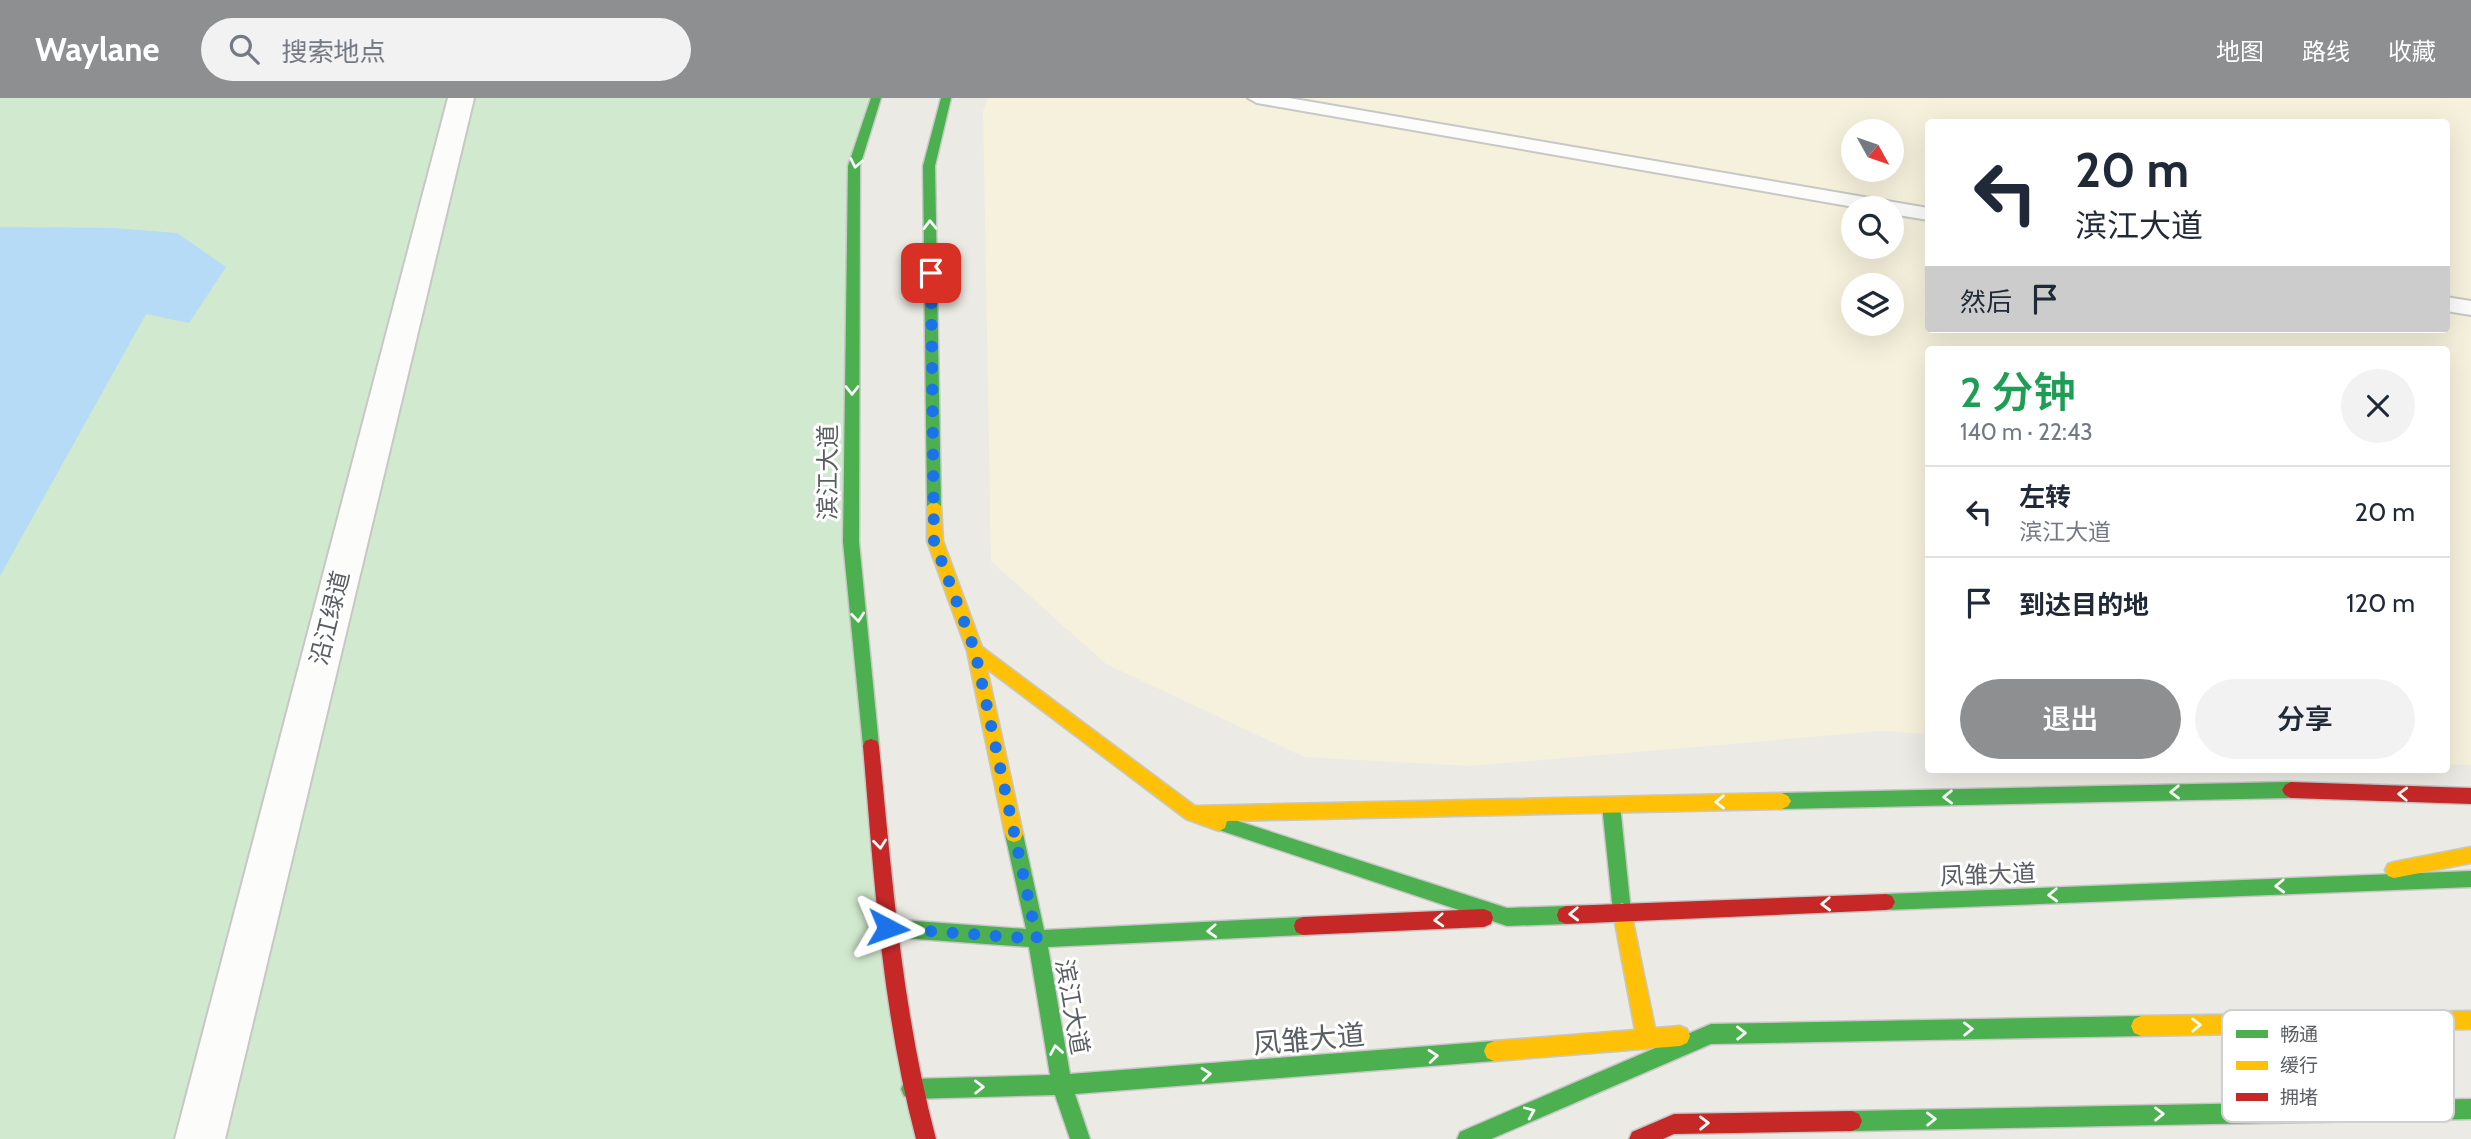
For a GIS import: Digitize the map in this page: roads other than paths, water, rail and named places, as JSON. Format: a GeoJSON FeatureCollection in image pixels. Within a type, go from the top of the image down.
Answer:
{"type":"FeatureCollection","features":[{"type":"Feature","properties":{"kind":"main road","name":"滨江大道"},"geometry":{"type":"LineString","coordinates":[[876,98],[854,166],[850,542],[888,928],[911,1089],[926,1139]]}},
{"type":"Feature","properties":{"kind":"main road","name":"滨江大道"},"geometry":{"type":"LineString","coordinates":[[946,98],[929,166],[934,541],[975,651],[1037,939],[1062,1085],[1080,1139]]}},
{"type":"Feature","properties":{"kind":"main road","name":"凤雏大道"},"geometry":{"type":"LineString","coordinates":[[975,651],[1192,814],[1507,917]]}},
{"type":"Feature","properties":{"kind":"main road"},"geometry":{"type":"LineString","coordinates":[[1192,814],[2285,790],[2471,796]]}},
{"type":"Feature","properties":{"kind":"main road"},"geometry":{"type":"LineString","coordinates":[[1611,804],[1622,912],[1647,1039]]}},
{"type":"Feature","properties":{"kind":"main road"},"geometry":{"type":"LineString","coordinates":[[2323,885],[2471,855]]}},
{"type":"Feature","properties":{"kind":"main road","name":"凤雏大道"},"geometry":{"type":"LineString","coordinates":[[888,928],[1037,939],[1622,912],[2471,879]]}},
{"type":"Feature","properties":{"kind":"main road","name":"凤雏大道"},"geometry":{"type":"LineString","coordinates":[[911,1089],[1062,1085],[1711,1034],[2222,1025]]}},
{"type":"Feature","properties":{"kind":"main road","name":"凤雏大道"},"geometry":{"type":"LineString","coordinates":[[1467,1139],[1711,1034]]}},
{"type":"Feature","properties":{"kind":"main road"},"geometry":{"type":"LineString","coordinates":[[1639,1139],[1674,1124],[2222,1114]]}},
{"type":"Feature","properties":{"kind":"street","name":"沿江绿道"},"geometry":{"type":"LineString","coordinates":[[200,1139],[461,98]]}},
{"type":"Feature","properties":{"kind":"lane"},"geometry":{"type":"LineString","coordinates":[[1257,98],[1925,213]]}},
{"type":"Feature","properties":{"kind":"lane"},"geometry":{"type":"LineString","coordinates":[[2450,305],[2471,308]]}},
{"type":"Feature","properties":{"kind":"water"},"geometry":{"type":"Polygon","coordinates":[[[0,227],[113,228],[177,233],[226,267],[189,323],[146,314],[0,576],[0,227]]]}}]}
